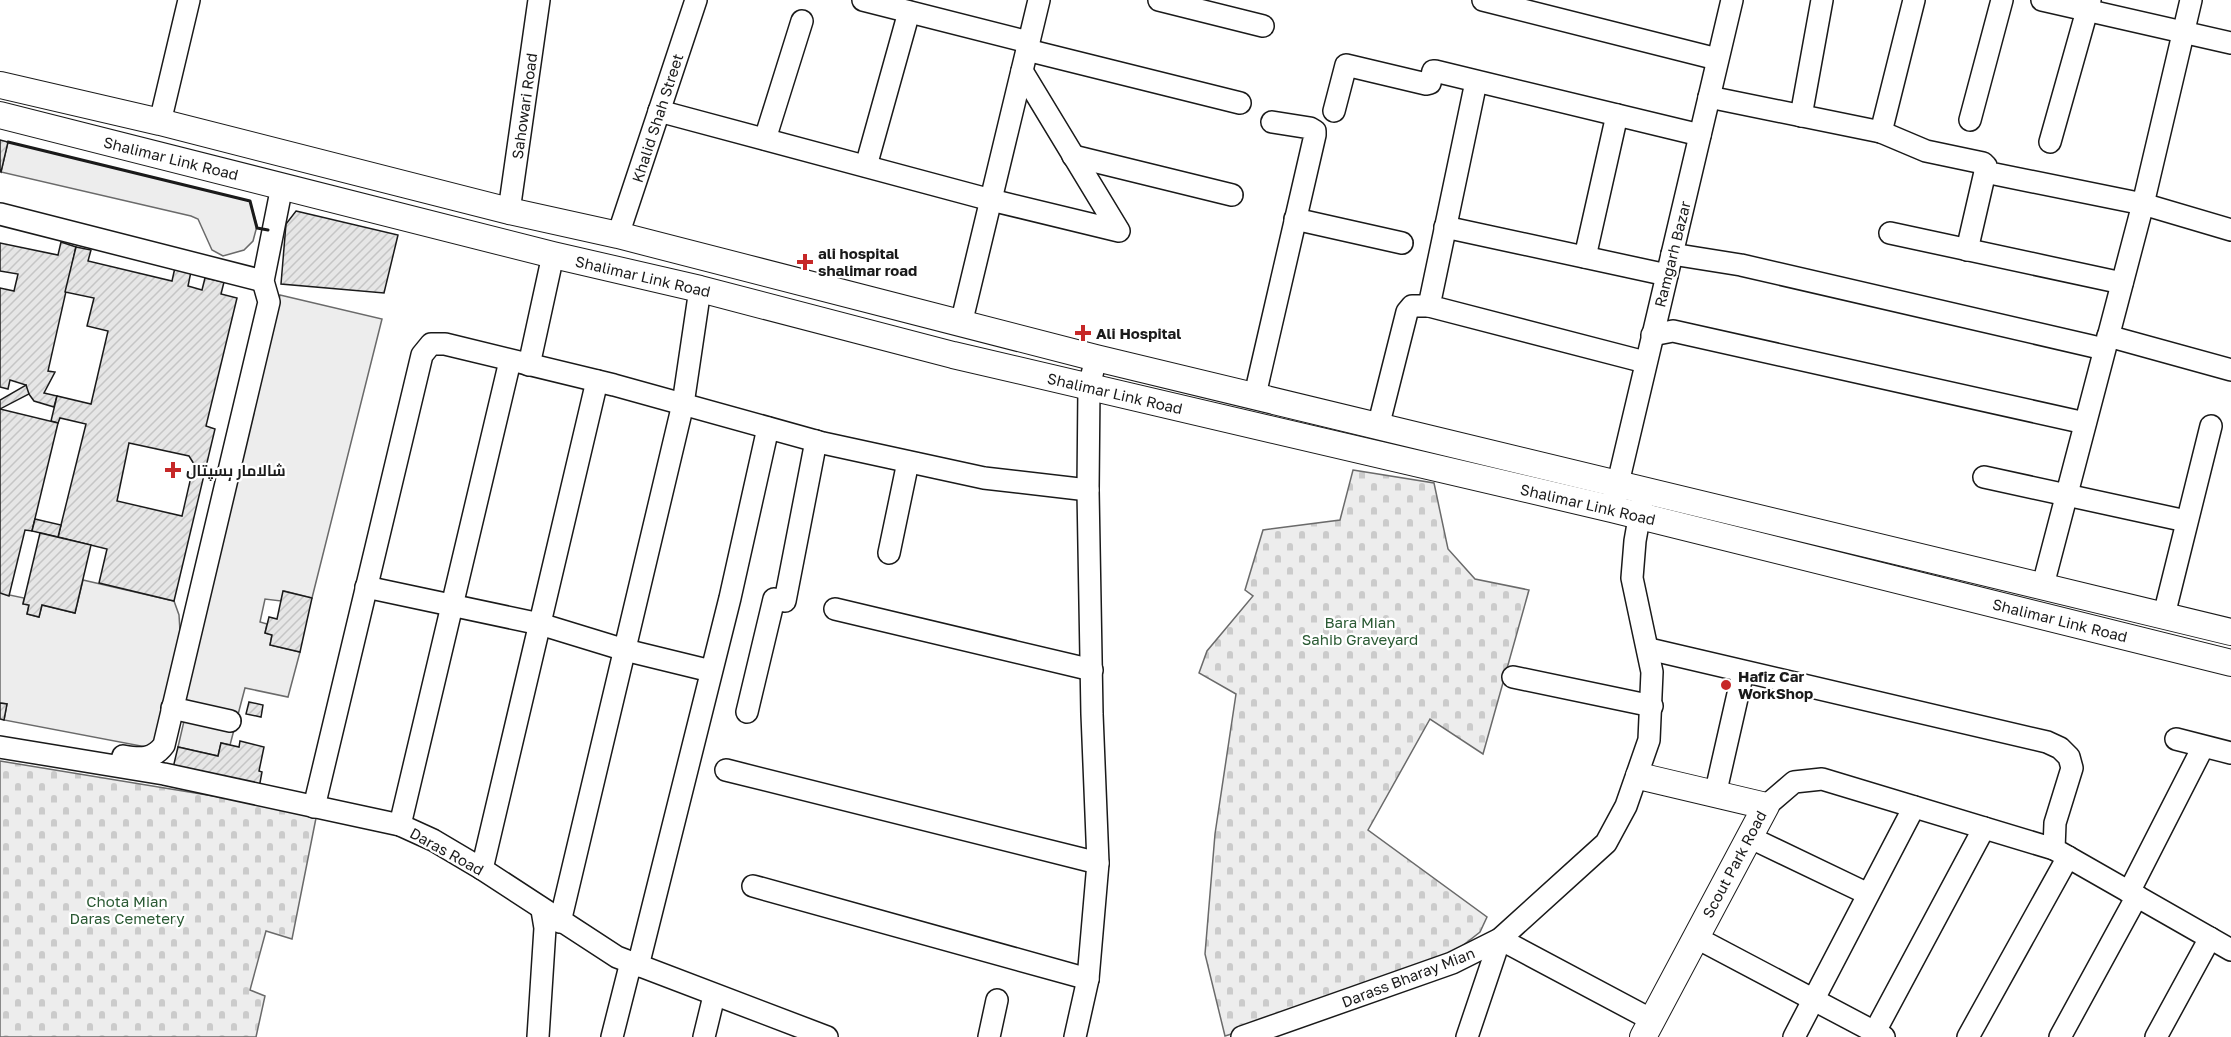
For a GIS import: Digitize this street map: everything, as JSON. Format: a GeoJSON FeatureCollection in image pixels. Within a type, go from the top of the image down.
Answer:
{"type":"FeatureCollection","features":[{"type":"Feature","properties":{"kind":"main road","name":"Shalimar Link Road"},"geometry":{"type":"LineString","coordinates":[[0,85],[160,122],[321,165],[509,211],[618,235],[1096,358],[2231,632]]}},
{"type":"Feature","properties":{"kind":"main road","name":"Shalimar Link Road"},"geometry":{"type":"LineString","coordinates":[[0,115],[553,255],[700,289],[953,355],[1612,509],[2231,663]]}},
{"type":"Feature","properties":{"kind":"main road"},"geometry":{"type":"LineString","coordinates":[[314,195],[321,165]]}},
{"type":"Feature","properties":{"kind":"main road","name":"Scout Park Road"},"geometry":{"type":"LineString","coordinates":[[1639,776],[1766,806],[1647,1028]]}},
{"type":"Feature","properties":{"kind":"street"},"geometry":{"type":"LineString","coordinates":[[160,122],[189,0]]}},
{"type":"Feature","properties":{"kind":"street","name":"Sahowari Road"},"geometry":{"type":"LineString","coordinates":[[509,211],[539,0]]}},
{"type":"Feature","properties":{"kind":"street","name":"Khalid Shah Street"},"geometry":{"type":"LineString","coordinates":[[618,235],[696,0]]}},
{"type":"Feature","properties":{"kind":"street"},"geometry":{"type":"LineString","coordinates":[[863,0],[1240,103]]}},
{"type":"Feature","properties":{"kind":"street"},"geometry":{"type":"LineString","coordinates":[[961,324],[1039,0]]}},
{"type":"Feature","properties":{"kind":"street"},"geometry":{"type":"LineString","coordinates":[[1159,0],[1192,4],[1263,26]]}},
{"type":"Feature","properties":{"kind":"street"},"geometry":{"type":"LineString","coordinates":[[1483,0],[1717,59]]}},
{"type":"Feature","properties":{"kind":"street","name":"Ramgarh Bazar"},"geometry":{"type":"LineString","coordinates":[[1612,509],[1732,0]]}},
{"type":"Feature","properties":{"kind":"street"},"geometry":{"type":"LineString","coordinates":[[1802,116],[1822,0]]}},
{"type":"Feature","properties":{"kind":"street"},"geometry":{"type":"LineString","coordinates":[[1881,132],[1914,0]]}},
{"type":"Feature","properties":{"kind":"street"},"geometry":{"type":"LineString","coordinates":[[1970,120],[2002,0]]}},
{"type":"Feature","properties":{"kind":"street"},"geometry":{"type":"LineString","coordinates":[[2042,0],[2088,5],[2231,43]]}},
{"type":"Feature","properties":{"kind":"street"},"geometry":{"type":"LineString","coordinates":[[2043,585],[2142,204],[2191,0]]}},
{"type":"Feature","properties":{"kind":"street"},"geometry":{"type":"LineString","coordinates":[[2050,142],[2088,5]]}},
{"type":"Feature","properties":{"kind":"street"},"geometry":{"type":"LineString","coordinates":[[866,166],[909,12]]}},
{"type":"Feature","properties":{"kind":"street"},"geometry":{"type":"LineString","coordinates":[[765,139],[801,21]]}},
{"type":"Feature","properties":{"kind":"street"},"geometry":{"type":"LineString","coordinates":[[1334,111],[1346,65],[1426,84],[1430,82],[1433,71],[1700,135]]}},
{"type":"Feature","properties":{"kind":"street"},"geometry":{"type":"LineString","coordinates":[[659,111],[990,200],[1119,231],[1022,71]]}},
{"type":"Feature","properties":{"kind":"street"},"geometry":{"type":"LineString","coordinates":[[1429,306],[1476,82]]}},
{"type":"Feature","properties":{"kind":"street"},"geometry":{"type":"LineString","coordinates":[[1709,97],[1881,132],[1926,151],[1983,163],[1986,165],[1967,249]]}},
{"type":"Feature","properties":{"kind":"street"},"geometry":{"type":"LineString","coordinates":[[1585,257],[1617,116]]}},
{"type":"Feature","properties":{"kind":"street"},"geometry":{"type":"LineString","coordinates":[[1255,395],[1315,130],[1272,122]]}},
{"type":"Feature","properties":{"kind":"street"},"geometry":{"type":"LineString","coordinates":[[1073,156],[1232,195]]}},
{"type":"Feature","properties":{"kind":"street"},"geometry":{"type":"LineString","coordinates":[[1984,172],[2142,204],[2231,230]]}},
{"type":"Feature","properties":{"kind":"street"},"geometry":{"type":"LineString","coordinates":[[0,733],[135,758],[150,758],[159,753],[164,745],[269,302],[263,281],[282,186]]}},
{"type":"Feature","properties":{"kind":"street"},"geometry":{"type":"LineString","coordinates":[[0,214],[263,281]]}},
{"type":"Feature","properties":{"kind":"street"},"geometry":{"type":"LineString","coordinates":[[1294,219],[1402,243]]}},
{"type":"Feature","properties":{"kind":"street"},"geometry":{"type":"LineString","coordinates":[[1445,227],[1667,275]]}},
{"type":"Feature","properties":{"kind":"street"},"geometry":{"type":"LineString","coordinates":[[1890,233],[2122,283]]}},
{"type":"Feature","properties":{"kind":"street"},"geometry":{"type":"LineString","coordinates":[[1672,254],[1741,266],[2231,370]]}},
{"type":"Feature","properties":{"kind":"street"},"geometry":{"type":"LineString","coordinates":[[400,825],[452,605],[519,363],[553,255]]}},
{"type":"Feature","properties":{"kind":"street"},"geometry":{"type":"LineString","coordinates":[[538,1037],[545,928],[551,916],[625,650],[683,404],[700,289]]}},
{"type":"Feature","properties":{"kind":"street"},"geometry":{"type":"LineString","coordinates":[[1378,427],[1409,308],[1429,306],[1645,362]]}},
{"type":"Feature","properties":{"kind":"street"},"geometry":{"type":"LineString","coordinates":[[1652,335],[1673,331],[2085,423]]}},
{"type":"Feature","properties":{"kind":"street"},"geometry":{"type":"LineString","coordinates":[[314,807],[422,355],[431,344],[445,344],[597,381],[816,441],[908,462],[984,478],[1088,490]]}},
{"type":"Feature","properties":{"kind":"street"},"geometry":{"type":"LineString","coordinates":[[1075,1037],[1088,979],[1098,863],[1088,490],[1089,387],[1096,358]]}},
{"type":"Feature","properties":{"kind":"street"},"geometry":{"type":"LineString","coordinates":[[482,869],[597,381]]}},
{"type":"Feature","properties":{"kind":"street"},"geometry":{"type":"LineString","coordinates":[[2164,615],[2211,426]]}},
{"type":"Feature","properties":{"kind":"street"},"geometry":{"type":"LineString","coordinates":[[612,1037],[634,964],[711,671],[768,428]]}},
{"type":"Feature","properties":{"kind":"street"},"geometry":{"type":"LineString","coordinates":[[747,712],[774,599],[785,601],[816,441]]}},
{"type":"Feature","properties":{"kind":"street"},"geometry":{"type":"LineString","coordinates":[[890,553],[908,462]]}},
{"type":"Feature","properties":{"kind":"street"},"geometry":{"type":"LineString","coordinates":[[1984,477],[2186,521]]}},
{"type":"Feature","properties":{"kind":"street","name":"Darass Bharay Mian"},"geometry":{"type":"LineString","coordinates":[[1242,1037],[1298,1028],[1452,963],[1500,939],[1606,843],[1639,776],[1649,740],[1652,706],[1649,649],[1632,578],[1644,490]]}},
{"type":"Feature","properties":{"kind":"street"},"geometry":{"type":"LineString","coordinates":[[366,587],[540,624],[625,650],[711,671]]}},
{"type":"Feature","properties":{"kind":"street"},"geometry":{"type":"LineString","coordinates":[[835,609],[1092,670]]}},
{"type":"Feature","properties":{"kind":"street"},"geometry":{"type":"LineString","coordinates":[[1649,649],[2047,742],[2060,748],[2068,757],[2072,768],[2055,824],[2061,853],[1968,1037]]}},
{"type":"Feature","properties":{"kind":"street"},"geometry":{"type":"LineString","coordinates":[[1715,795],[1743,672]]}},
{"type":"Feature","properties":{"kind":"street"},"geometry":{"type":"LineString","coordinates":[[1512,677],[1652,706]]}},
{"type":"Feature","properties":{"kind":"street"},"geometry":{"type":"LineString","coordinates":[[172,708],[230,721]]}},
{"type":"Feature","properties":{"kind":"street"},"geometry":{"type":"LineString","coordinates":[[2176,739],[2231,753]]}},
{"type":"Feature","properties":{"kind":"street","name":"Daras Road"},"geometry":{"type":"LineString","coordinates":[[0,747],[164,774],[400,825],[433,840],[482,869],[616,957],[827,1037]]}},
{"type":"Feature","properties":{"kind":"street"},"geometry":{"type":"LineString","coordinates":[[2060,1037],[2133,894],[2203,747]]}},
{"type":"Feature","properties":{"kind":"street"},"geometry":{"type":"LineString","coordinates":[[726,770],[1098,863]]}},
{"type":"Feature","properties":{"kind":"street"},"geometry":{"type":"LineString","coordinates":[[1766,806],[1794,782],[1822,779],[1984,828],[2061,853],[2231,950]]}},
{"type":"Feature","properties":{"kind":"street"},"geometry":{"type":"LineString","coordinates":[[1794,1037],[1914,807]]}},
{"type":"Feature","properties":{"kind":"street"},"geometry":{"type":"LineString","coordinates":[[1695,938],[1814,999],[1877,1035],[1984,828]]}},
{"type":"Feature","properties":{"kind":"street"},"geometry":{"type":"LineString","coordinates":[[1749,837],[1868,894]]}},
{"type":"Feature","properties":{"kind":"street"},"geometry":{"type":"LineString","coordinates":[[753,886],[1088,979]]}},
{"type":"Feature","properties":{"kind":"street"},"geometry":{"type":"LineString","coordinates":[[2156,1037],[2210,938]]}},
{"type":"Feature","properties":{"kind":"street"},"geometry":{"type":"LineString","coordinates":[[1467,1037],[1500,939],[1647,1028]]}},
{"type":"Feature","properties":{"kind":"street"},"geometry":{"type":"LineString","coordinates":[[704,1037],[714,996]]}},
{"type":"Feature","properties":{"kind":"street"},"geometry":{"type":"LineString","coordinates":[[989,1037],[997,1000]]}},
{"type":"Feature","properties":{"kind":"shaded area"},"geometry":{"type":"Polygon","coordinates":[[[8,142],[250,201],[257,226],[253,241],[244,250],[223,256],[212,250],[198,219],[191,216],[1,172],[8,142]]]}},
{"type":"Feature","properties":{"kind":"shaded area"},"geometry":{"type":"Polygon","coordinates":[[[280,295],[382,319],[312,598],[284,591],[281,601],[265,599],[260,622],[267,624],[265,633],[272,635],[270,645],[300,652],[288,697],[245,688],[230,745],[221,743],[218,756],[178,747],[188,704],[184,702],[280,295]]]}},
{"type":"Feature","properties":{"kind":"shaded area"},"geometry":{"type":"Polygon","coordinates":[[[83,580],[174,601],[179,615],[180,631],[161,737],[146,747],[4,720],[7,704],[0,703],[0,593],[24,598],[23,604],[29,605],[27,614],[39,617],[42,605],[75,613],[83,580]]]}},
{"type":"Feature","properties":{"kind":"green space","name":"Bara Mian Sahib Graveyard"},"geometry":{"type":"Polygon","coordinates":[[[1353,470],[1434,483],[1448,549],[1475,579],[1529,590],[1483,754],[1430,719],[1368,830],[1487,917],[1480,932],[1457,950],[1300,1013],[1225,1036],[1205,954],[1215,834],[1236,694],[1199,673],[1207,651],[1253,596],[1245,590],[1263,530],[1340,520],[1353,470]]]}},
{"type":"Feature","properties":{"kind":"green space","name":"Chota Mian Daras Cemetery"},"geometry":{"type":"Polygon","coordinates":[[[0,761],[317,813],[292,939],[266,931],[250,990],[265,996],[256,1037],[0,1037],[0,761]]]}},
{"type":"Feature","properties":{"kind":"building"},"geometry":{"type":"Polygon","coordinates":[[[0,140],[8,142],[1,172],[0,171],[0,140]]]}},
{"type":"Feature","properties":{"kind":"building"},"geometry":{"type":"Polygon","coordinates":[[[296,211],[398,235],[384,293],[281,284],[286,224],[296,211]]]}},
{"type":"Feature","properties":{"kind":"building"},"geometry":{"type":"Polygon","coordinates":[[[61,242],[76,247],[48,371],[55,372],[44,393],[57,396],[54,407],[34,401],[26,390],[26,385],[10,380],[8,389],[0,387],[0,288],[14,291],[18,274],[0,271],[0,243],[58,255],[61,242]]]}},
{"type":"Feature","properties":{"kind":"building"},"geometry":{"type":"Polygon","coordinates":[[[76,247],[91,250],[88,261],[172,281],[176,263],[192,267],[188,286],[202,290],[205,278],[224,282],[221,294],[237,298],[206,426],[215,429],[174,601],[99,583],[107,549],[58,537],[86,424],[60,418],[58,423],[51,421],[57,396],[91,404],[108,331],[87,326],[94,298],[65,292],[76,247]],[[129,443],[117,501],[182,516],[194,464],[189,456],[129,443]]]}},
{"type":"Feature","properties":{"kind":"building"},"geometry":{"type":"Polygon","coordinates":[[[26,385],[29,394],[0,409],[0,400],[26,385]]]}},
{"type":"Feature","properties":{"kind":"building"},"geometry":{"type":"Polygon","coordinates":[[[0,409],[58,423],[32,531],[25,530],[9,596],[0,593],[0,409]]]}},
{"type":"Feature","properties":{"kind":"building"},"geometry":{"type":"Polygon","coordinates":[[[35,519],[61,525],[58,537],[32,531],[35,519]]]}},
{"type":"Feature","properties":{"kind":"building"},"geometry":{"type":"Polygon","coordinates":[[[40,533],[91,545],[75,613],[42,605],[39,617],[27,614],[29,605],[23,604],[40,533]]]}},
{"type":"Feature","properties":{"kind":"building"},"geometry":{"type":"Polygon","coordinates":[[[283,591],[312,598],[300,652],[270,645],[272,635],[265,633],[269,617],[277,619],[283,591]]]}},
{"type":"Feature","properties":{"kind":"building"},"geometry":{"type":"Polygon","coordinates":[[[249,702],[263,705],[261,717],[246,714],[249,702]]]}},
{"type":"Feature","properties":{"kind":"building"},"geometry":{"type":"Polygon","coordinates":[[[0,703],[7,704],[4,720],[0,719],[0,703]]]}},
{"type":"Feature","properties":{"kind":"building"},"geometry":{"type":"Polygon","coordinates":[[[240,741],[264,747],[259,771],[262,772],[259,788],[173,768],[178,747],[218,756],[221,743],[239,747],[240,741]]]}},
{"type":"Feature","properties":{"kind":"wall"},"geometry":{"type":"LineString","coordinates":[[8,142],[250,201],[257,228],[268,230]]}},
{"type":"Feature","properties":{"kind":"place","name":"ali hospital shalimar road"},"geometry":{"type":"Point","coordinates":[805,262]}},
{"type":"Feature","properties":{"kind":"place","name":"Ali Hospital"},"geometry":{"type":"Point","coordinates":[1083,333]}},
{"type":"Feature","properties":{"kind":"place","name":"شالامار ہسپتال"},"geometry":{"type":"Point","coordinates":[173,470]}},
{"type":"Feature","properties":{"kind":"place","name":"Hafiz Car WorkShop"},"geometry":{"type":"Point","coordinates":[1726,685]}}]}
